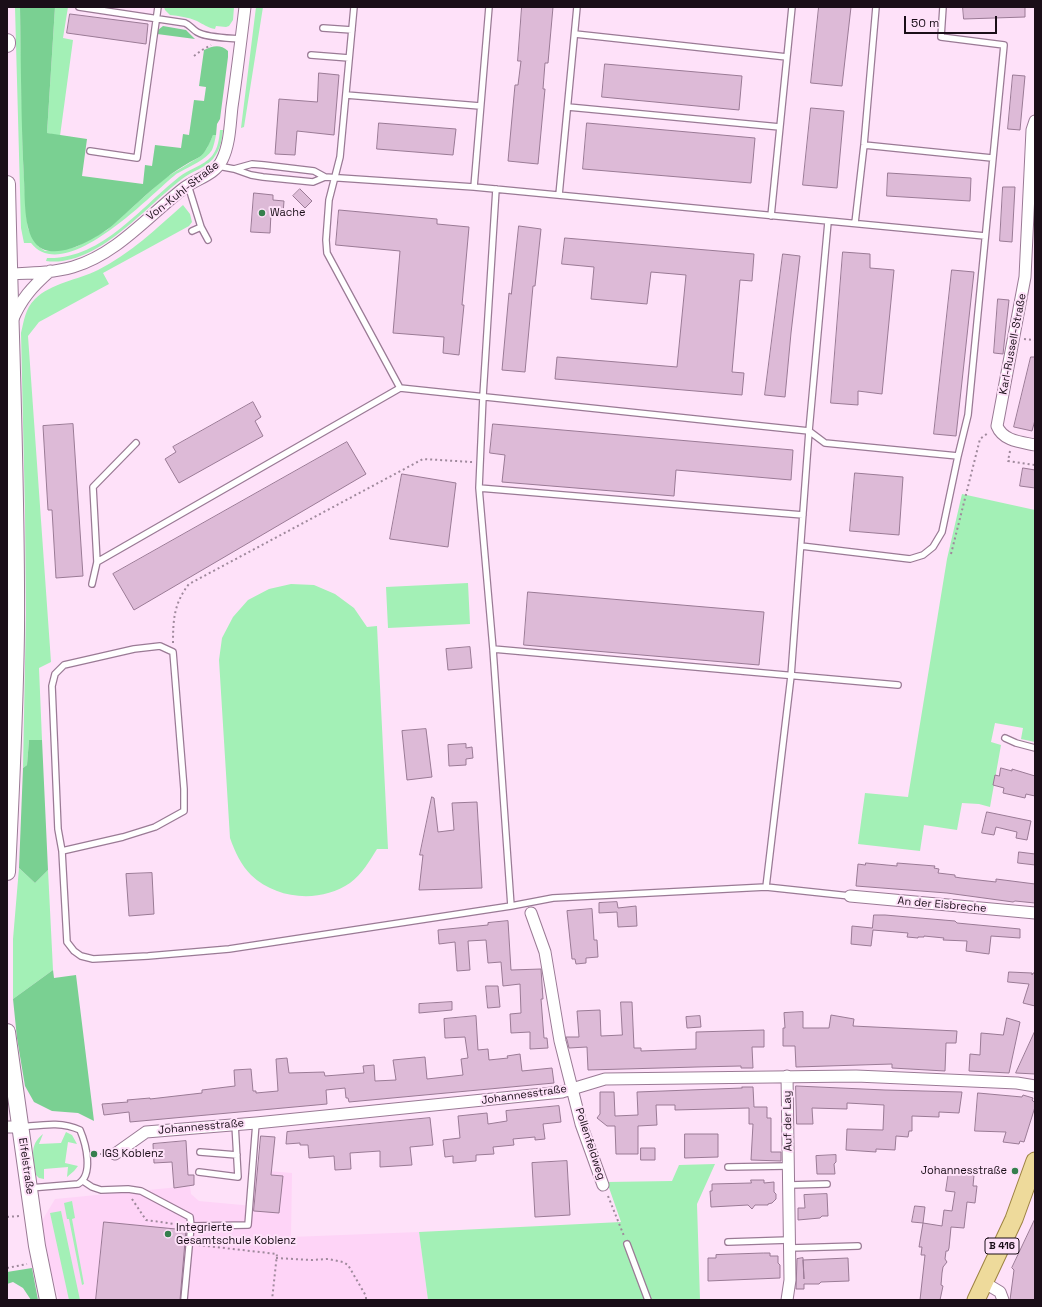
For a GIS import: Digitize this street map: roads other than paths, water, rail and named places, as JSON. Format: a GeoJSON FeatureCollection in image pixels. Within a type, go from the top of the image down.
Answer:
{"type":"FeatureCollection","features":[{"type":"Feature","properties":{"kind":"main road","name":"B 416"},"geometry":{"type":"LineString","coordinates":[[976,1300],[1014,1219],[1035,1161]]}},
{"type":"Feature","properties":{"kind":"street","name":"Von-Kuhl-Straße"},"geometry":{"type":"LineString","coordinates":[[8,274],[50,271],[74,266],[106,252],[188,185],[208,174],[218,166],[222,161],[229,136],[245,7]]}},
{"type":"Feature","properties":{"kind":"street","name":"Karl-Russell-Straße"},"geometry":{"type":"LineString","coordinates":[[1035,121],[1032,130],[1025,277],[997,426],[999,432],[1012,440],[1035,445]]}},
{"type":"Feature","properties":{"kind":"street"},"geometry":{"type":"LineString","coordinates":[[7,184],[8,274],[12,321],[16,629],[14,729],[7,872]]}},
{"type":"Feature","properties":{"kind":"street"},"geometry":{"type":"LineString","coordinates":[[12,321],[25,296],[50,271]]}},
{"type":"Feature","properties":{"kind":"street","name":"An der Eisbreche"},"geometry":{"type":"LineString","coordinates":[[850,896],[1035,913]]}},
{"type":"Feature","properties":{"kind":"street","name":"Pollenfeldweg"},"geometry":{"type":"LineString","coordinates":[[531,914],[545,952],[560,1041],[581,1124],[603,1185]]}},
{"type":"Feature","properties":{"kind":"street","name":"Eifelstraße"},"geometry":{"type":"LineString","coordinates":[[7,1032],[14,1127],[30,1188],[37,1246],[48,1300]]}},
{"type":"Feature","properties":{"kind":"street","name":"Auf der Lay"},"geometry":{"type":"LineString","coordinates":[[787,1300],[790,1280],[788,1076]]}},
{"type":"Feature","properties":{"kind":"street","name":"Johannesstraße"},"geometry":{"type":"LineString","coordinates":[[115,1154],[146,1132],[256,1123],[562,1092],[605,1079],[856,1076],[1017,1083],[1035,1086]]}},
{"type":"Feature","properties":{"kind":"street"},"geometry":{"type":"LineString","coordinates":[[985,1283],[1000,1292],[1003,1300]]}},
{"type":"Feature","properties":{"kind":"lane"},"geometry":{"type":"LineString","coordinates":[[79,7],[185,22],[204,35],[241,39]]}},
{"type":"Feature","properties":{"kind":"lane"},"geometry":{"type":"LineString","coordinates":[[90,151],[137,158],[158,7]]}},
{"type":"Feature","properties":{"kind":"lane"},"geometry":{"type":"LineString","coordinates":[[354,7],[340,157],[329,200],[326,240],[327,253],[400,388]]}},
{"type":"Feature","properties":{"kind":"lane"},"geometry":{"type":"LineString","coordinates":[[474,187],[489,7]]}},
{"type":"Feature","properties":{"kind":"lane"},"geometry":{"type":"LineString","coordinates":[[559,195],[577,7]]}},
{"type":"Feature","properties":{"kind":"lane"},"geometry":{"type":"LineString","coordinates":[[771,216],[792,7]]}},
{"type":"Feature","properties":{"kind":"lane"},"geometry":{"type":"LineString","coordinates":[[855,223],[864,145],[876,7]]}},
{"type":"Feature","properties":{"kind":"lane"},"geometry":{"type":"LineString","coordinates":[[801,546],[910,559],[923,555],[933,547],[942,532],[968,415],[1004,45],[940,37],[943,7]]}},
{"type":"Feature","properties":{"kind":"lane"},"geometry":{"type":"LineString","coordinates":[[323,28],[352,30]]}},
{"type":"Feature","properties":{"kind":"lane"},"geometry":{"type":"LineString","coordinates":[[575,34],[787,57]]}},
{"type":"Feature","properties":{"kind":"lane"},"geometry":{"type":"LineString","coordinates":[[311,55],[349,58]]}},
{"type":"Feature","properties":{"kind":"lane"},"geometry":{"type":"LineString","coordinates":[[346,95],[480,106]]}},
{"type":"Feature","properties":{"kind":"lane"},"geometry":{"type":"LineString","coordinates":[[568,107],[780,127]]}},
{"type":"Feature","properties":{"kind":"lane"},"geometry":{"type":"LineString","coordinates":[[864,145],[992,158]]}},
{"type":"Feature","properties":{"kind":"lane"},"geometry":{"type":"LineString","coordinates":[[234,169],[252,164],[264,165],[314,171],[325,177],[334,178],[474,187],[985,236]]}},
{"type":"Feature","properties":{"kind":"lane"},"geometry":{"type":"LineString","coordinates":[[218,166],[234,169],[251,175],[313,182],[325,177]]}},
{"type":"Feature","properties":{"kind":"lane"},"geometry":{"type":"LineString","coordinates":[[188,185],[201,227],[208,240]]}},
{"type":"Feature","properties":{"kind":"lane"},"geometry":{"type":"LineString","coordinates":[[496,189],[483,396],[479,488],[493,649],[511,906]]}},
{"type":"Feature","properties":{"kind":"lane"},"geometry":{"type":"LineString","coordinates":[[766,887],[791,676],[828,222]]}},
{"type":"Feature","properties":{"kind":"lane"},"geometry":{"type":"LineString","coordinates":[[192,231],[201,227]]}},
{"type":"Feature","properties":{"kind":"lane"},"geometry":{"type":"LineString","coordinates":[[97,562],[400,388],[810,431],[825,442],[958,456]]}},
{"type":"Feature","properties":{"kind":"lane"},"geometry":{"type":"LineString","coordinates":[[92,584],[97,562],[93,486],[136,443]]}},
{"type":"Feature","properties":{"kind":"lane"},"geometry":{"type":"LineString","coordinates":[[479,488],[803,516]]}},
{"type":"Feature","properties":{"kind":"lane"},"geometry":{"type":"LineString","coordinates":[[62,851],[123,837],[155,827],[184,811],[184,789],[173,652],[160,646],[134,649],[64,664],[55,674],[52,694],[58,829],[62,851],[67,942],[74,951],[81,956],[92,959],[229,949],[511,906],[552,898],[766,887],[850,896]]}},
{"type":"Feature","properties":{"kind":"lane"},"geometry":{"type":"LineString","coordinates":[[493,649],[898,685]]}},
{"type":"Feature","properties":{"kind":"lane"},"geometry":{"type":"LineString","coordinates":[[1005,738],[1016,743],[1035,748]]}},
{"type":"Feature","properties":{"kind":"lane"},"geometry":{"type":"LineString","coordinates":[[191,1226],[248,1225],[256,1123]]}},
{"type":"Feature","properties":{"kind":"lane"},"geometry":{"type":"LineString","coordinates":[[14,1127],[64,1124],[80,1130],[85,1147],[87,1167],[86,1176],[83,1181],[78,1184],[30,1188]]}},
{"type":"Feature","properties":{"kind":"lane"},"geometry":{"type":"LineString","coordinates":[[199,1172],[238,1177],[235,1124]]}},
{"type":"Feature","properties":{"kind":"lane"},"geometry":{"type":"LineString","coordinates":[[200,1152],[237,1155]]}},
{"type":"Feature","properties":{"kind":"lane","name":"Auf der Lay"},"geometry":{"type":"LineString","coordinates":[[728,1167],[788,1166]]}},
{"type":"Feature","properties":{"kind":"lane"},"geometry":{"type":"LineString","coordinates":[[83,1181],[92,1187],[101,1190],[128,1189],[141,1191],[190,1218],[191,1226],[184,1300]]}},
{"type":"Feature","properties":{"kind":"lane"},"geometry":{"type":"LineString","coordinates":[[789,1185],[827,1184]]}},
{"type":"Feature","properties":{"kind":"lane"},"geometry":{"type":"LineString","coordinates":[[728,1242],[858,1246]]}},
{"type":"Feature","properties":{"kind":"lane"},"geometry":{"type":"LineString","coordinates":[[627,1244],[648,1300]]}},
{"type":"Feature","properties":{"kind":"place","name":"Wache"},"geometry":{"type":"Point","coordinates":[262,213]}},
{"type":"Feature","properties":{"kind":"place","name":"IGS Koblenz"},"geometry":{"type":"Point","coordinates":[94,1154]}},
{"type":"Feature","properties":{"kind":"place","name":"Johannesstraße"},"geometry":{"type":"Point","coordinates":[1015,1171]}},
{"type":"Feature","properties":{"kind":"place","name":"Integrierte Gesamtschule Koblenz"},"geometry":{"type":"Point","coordinates":[168,1234]}}]}
